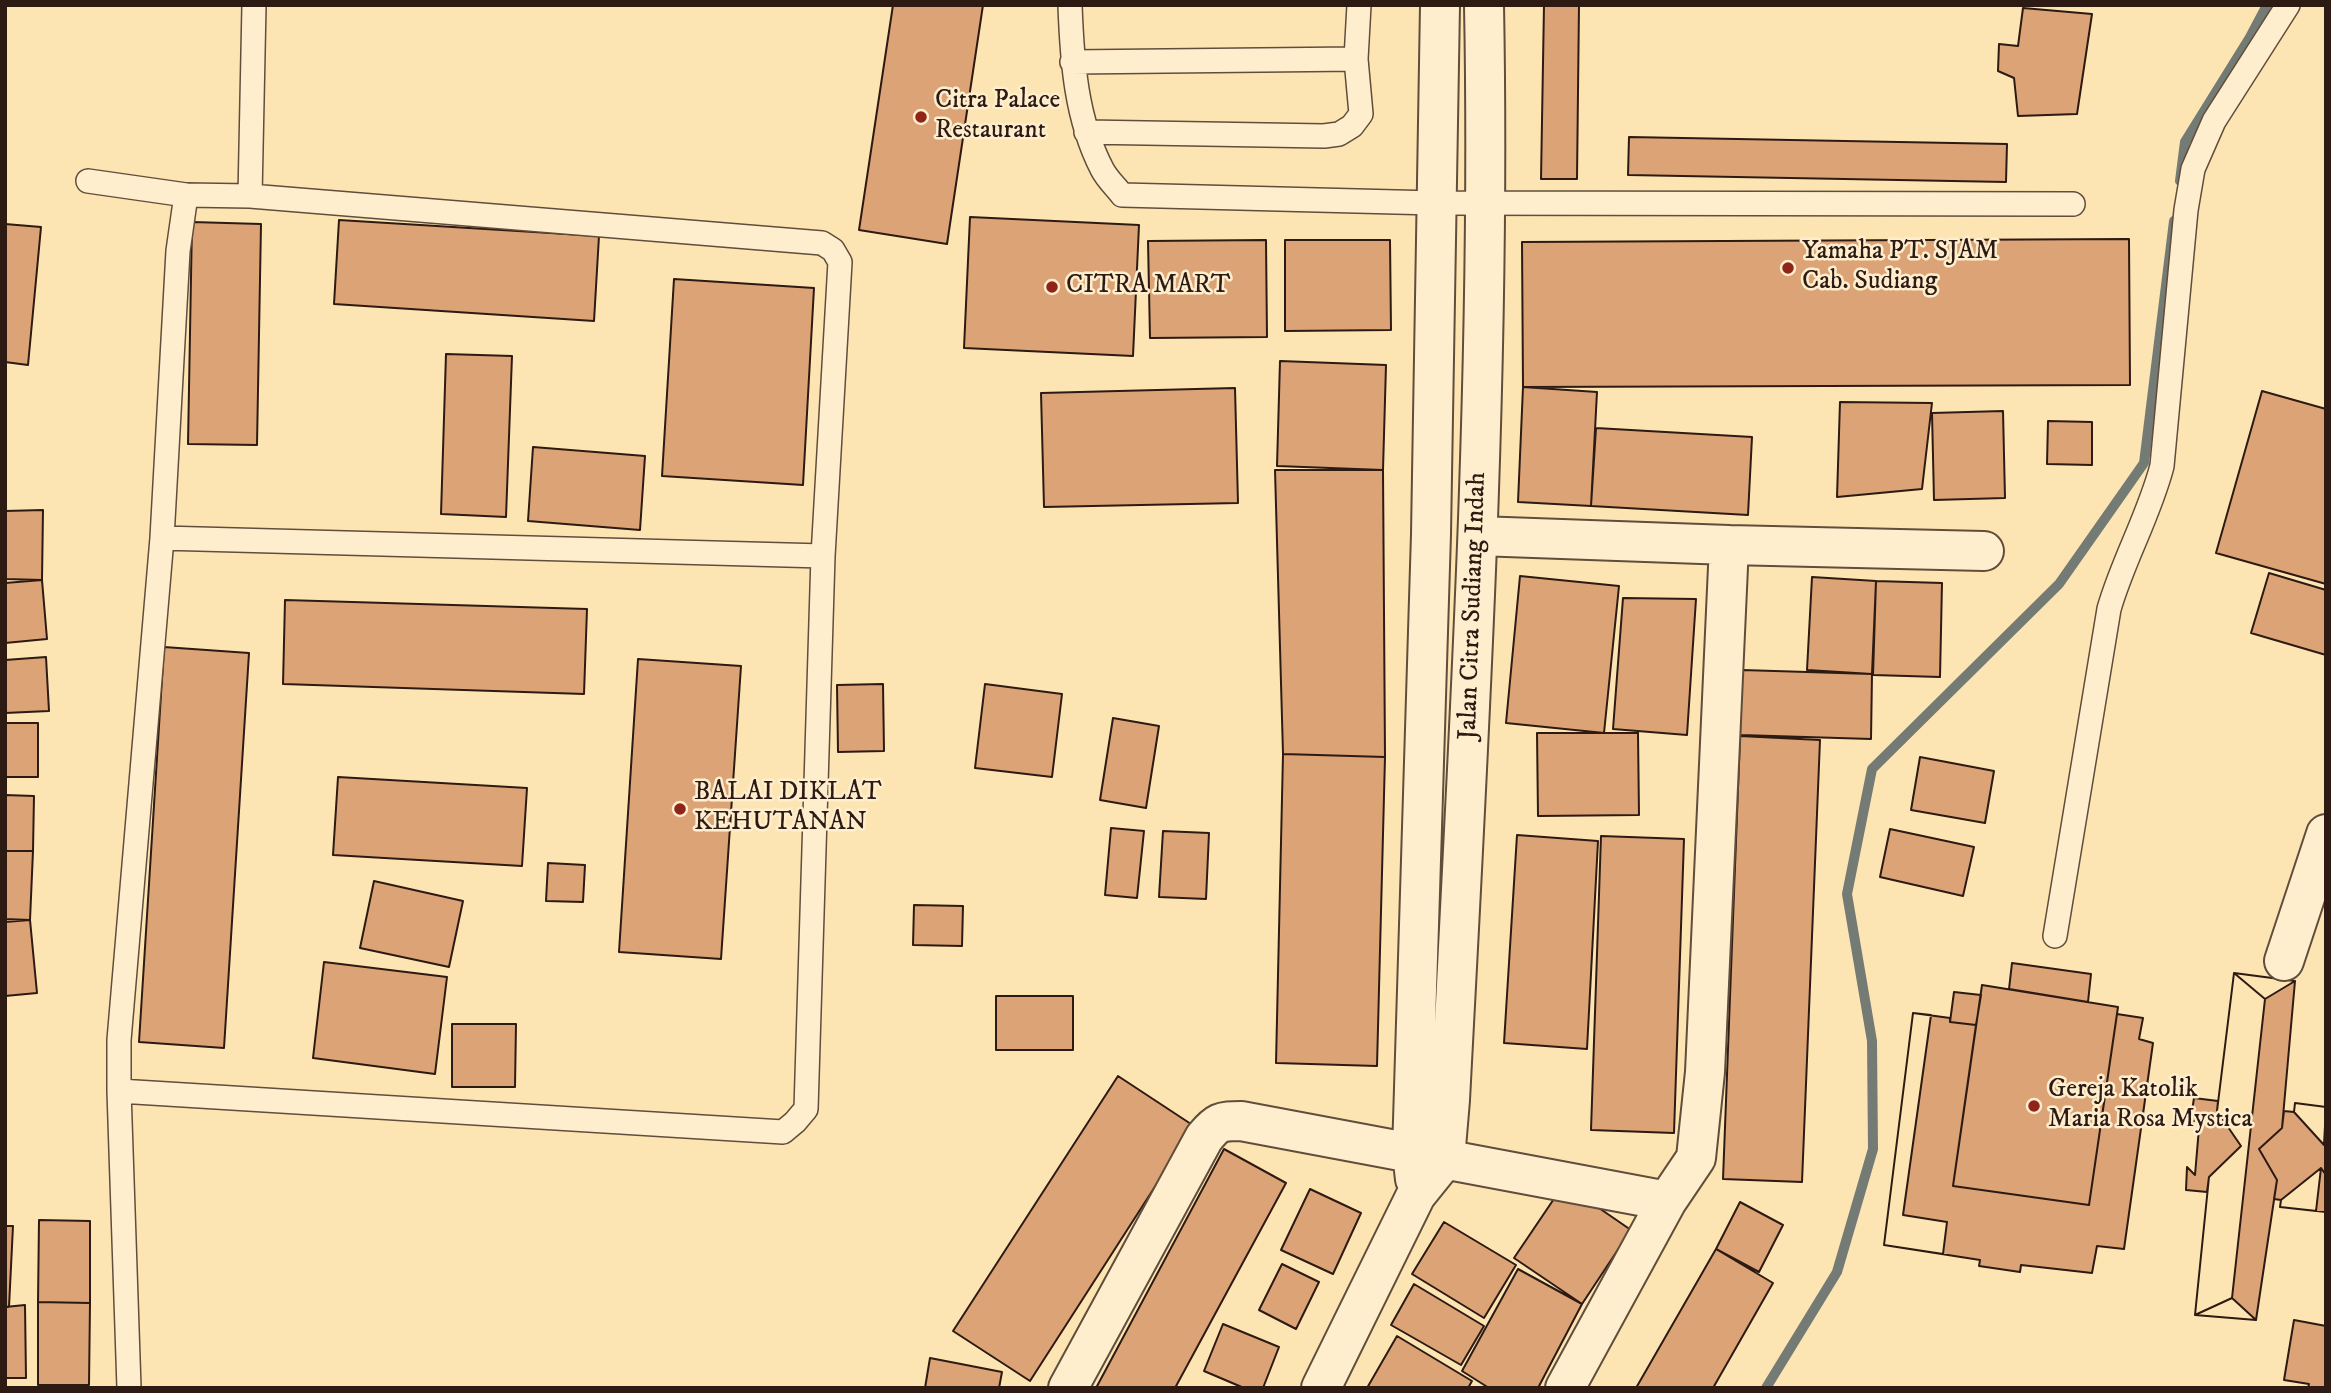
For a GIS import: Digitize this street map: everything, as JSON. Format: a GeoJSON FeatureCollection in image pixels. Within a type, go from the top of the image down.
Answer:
{"type":"FeatureCollection","features":[{"type":"Feature","properties":{"kind":"street","name":"Jalan Citra Sudiang Indah"},"geometry":{"type":"LineString","coordinates":[[1429,1156],[1424,764],[1431,534],[1440,5]]}},
{"type":"Feature","properties":{"kind":"street","name":"Jalan Citra Sudiang Indah"},"geometry":{"type":"LineString","coordinates":[[1429,1156],[1450,1100],[1478,536],[1486,203],[1484,5]]}},
{"type":"Feature","properties":{"kind":"street"},"geometry":{"type":"LineString","coordinates":[[1478,536],[1984,551]]}},
{"type":"Feature","properties":{"kind":"street"},"geometry":{"type":"LineString","coordinates":[[1565,1388],[1667,1201],[1696,1158],[1705,1072],[1729,545]]}},
{"type":"Feature","properties":{"kind":"street"},"geometry":{"type":"LineString","coordinates":[[1424,764],[1467,766]]}},
{"type":"Feature","properties":{"kind":"street"},"geometry":{"type":"LineString","coordinates":[[2284,961],[2326,834]]}},
{"type":"Feature","properties":{"kind":"street"},"geometry":{"type":"LineString","coordinates":[[1068,1388],[1204,1138],[1215,1125],[1225,1121],[1241,1121],[1667,1201]]}},
{"type":"Feature","properties":{"kind":"street"},"geometry":{"type":"LineString","coordinates":[[1321,1388],[1416,1195],[1429,1156]]}},
{"type":"Feature","properties":{"kind":"lane"},"geometry":{"type":"LineString","coordinates":[[250,195],[254,5]]}},
{"type":"Feature","properties":{"kind":"lane"},"geometry":{"type":"LineString","coordinates":[[1070,5],[1072,62],[1086,132],[1103,171],[1122,195],[1436,203],[2073,204]]}},
{"type":"Feature","properties":{"kind":"lane"},"geometry":{"type":"LineString","coordinates":[[1086,132],[1324,136],[1339,134],[1352,127],[1361,114],[1356,59],[1359,5]]}},
{"type":"Feature","properties":{"kind":"lane"},"geometry":{"type":"LineString","coordinates":[[2055,936],[2109,609],[2116,581],[2153,500],[2162,466],[2186,209],[2193,169],[2214,121],[2288,5]]}},
{"type":"Feature","properties":{"kind":"lane"},"geometry":{"type":"LineString","coordinates":[[1072,62],[1356,59]]}},
{"type":"Feature","properties":{"kind":"lane"},"geometry":{"type":"LineString","coordinates":[[88,181],[186,195],[250,195],[822,243],[833,250],[840,262],[822,556],[806,1109],[795,1122],[783,1132],[119,1091]]}},
{"type":"Feature","properties":{"kind":"lane"},"geometry":{"type":"LineString","coordinates":[[129,1388],[119,1040],[162,538],[178,251],[186,195]]}},
{"type":"Feature","properties":{"kind":"lane"},"geometry":{"type":"LineString","coordinates":[[162,538],[822,556]]}},
{"type":"Feature","properties":{"kind":"building","name":"Citra Palace Restaurant"},"geometry":{"type":"Polygon","coordinates":[[[893,5],[983,5],[947,244],[859,230],[893,5]]]}},
{"type":"Feature","properties":{"kind":"building"},"geometry":{"type":"Polygon","coordinates":[[[1544,5],[1579,5],[1577,179],[1541,179],[1544,5]]]}},
{"type":"Feature","properties":{"kind":"building"},"geometry":{"type":"Polygon","coordinates":[[[2023,8],[2092,14],[2077,114],[2018,116],[2014,78],[1998,71],[1999,44],[2018,46],[2023,8]]]}},
{"type":"Feature","properties":{"kind":"building"},"geometry":{"type":"Polygon","coordinates":[[[1629,137],[2007,144],[2006,182],[1628,175],[1629,137]]]}},
{"type":"Feature","properties":{"kind":"building","name":"CITRA MART"},"geometry":{"type":"Polygon","coordinates":[[[970,217],[1139,225],[1133,356],[964,348],[970,217]]]}},
{"type":"Feature","properties":{"kind":"building"},"geometry":{"type":"Polygon","coordinates":[[[339,220],[599,236],[594,321],[334,304],[339,220]]]}},
{"type":"Feature","properties":{"kind":"building"},"geometry":{"type":"Polygon","coordinates":[[[192,222],[261,224],[257,445],[188,444],[192,222]]]}},
{"type":"Feature","properties":{"kind":"building"},"geometry":{"type":"Polygon","coordinates":[[[5,224],[41,227],[28,365],[5,362],[5,224]]]}},
{"type":"Feature","properties":{"kind":"building"},"geometry":{"type":"Polygon","coordinates":[[[2129,239],[2130,385],[1523,387],[1522,242],[2129,239]]]}},
{"type":"Feature","properties":{"kind":"building","name":"CITRA MART"},"geometry":{"type":"Polygon","coordinates":[[[1266,240],[1267,337],[1150,338],[1148,241],[1266,240]]]}},
{"type":"Feature","properties":{"kind":"building","name":"CITRA MART"},"geometry":{"type":"Polygon","coordinates":[[[1285,240],[1390,240],[1391,330],[1285,331],[1285,240]]]}},
{"type":"Feature","properties":{"kind":"building"},"geometry":{"type":"Polygon","coordinates":[[[674,279],[814,288],[803,485],[662,476],[674,279]]]}},
{"type":"Feature","properties":{"kind":"building"},"geometry":{"type":"Polygon","coordinates":[[[446,354],[512,356],[506,517],[441,514],[446,354]]]}},
{"type":"Feature","properties":{"kind":"building"},"geometry":{"type":"Polygon","coordinates":[[[1280,361],[1386,365],[1383,470],[1277,466],[1280,361]]]}},
{"type":"Feature","properties":{"kind":"building"},"geometry":{"type":"Polygon","coordinates":[[[1523,387],[1597,392],[1591,506],[1518,502],[1523,387]]]}},
{"type":"Feature","properties":{"kind":"building"},"geometry":{"type":"Polygon","coordinates":[[[1235,388],[1238,503],[1044,507],[1041,393],[1235,388]]]}},
{"type":"Feature","properties":{"kind":"building"},"geometry":{"type":"Polygon","coordinates":[[[2262,391],[2326,409],[2326,584],[2216,553],[2262,391]]]}},
{"type":"Feature","properties":{"kind":"building"},"geometry":{"type":"Polygon","coordinates":[[[1840,402],[1932,403],[1922,489],[1837,497],[1840,402]]]}},
{"type":"Feature","properties":{"kind":"building"},"geometry":{"type":"Polygon","coordinates":[[[2003,411],[2005,498],[1934,500],[1932,413],[2003,411]]]}},
{"type":"Feature","properties":{"kind":"building"},"geometry":{"type":"Polygon","coordinates":[[[2048,421],[2092,422],[2092,465],[2047,464],[2048,421]]]}},
{"type":"Feature","properties":{"kind":"building"},"geometry":{"type":"Polygon","coordinates":[[[1596,428],[1752,437],[1748,515],[1591,506],[1596,428]]]}},
{"type":"Feature","properties":{"kind":"building"},"geometry":{"type":"Polygon","coordinates":[[[533,447],[645,456],[640,530],[528,521],[533,447]]]}},
{"type":"Feature","properties":{"kind":"building"},"geometry":{"type":"Polygon","coordinates":[[[1275,470],[1383,470],[1385,757],[1283,754],[1275,470]]]}},
{"type":"Feature","properties":{"kind":"building"},"geometry":{"type":"Polygon","coordinates":[[[43,510],[42,580],[5,579],[5,511],[43,510]]]}},
{"type":"Feature","properties":{"kind":"building"},"geometry":{"type":"Polygon","coordinates":[[[2269,573],[2326,590],[2326,655],[2251,633],[2269,573]]]}},
{"type":"Feature","properties":{"kind":"building"},"geometry":{"type":"Polygon","coordinates":[[[1520,576],[1619,586],[1604,733],[1506,723],[1520,576]]]}},
{"type":"Feature","properties":{"kind":"building"},"geometry":{"type":"Polygon","coordinates":[[[1812,577],[1876,581],[1872,674],[1807,670],[1812,577]]]}},
{"type":"Feature","properties":{"kind":"building"},"geometry":{"type":"Polygon","coordinates":[[[42,580],[47,639],[5,643],[5,583],[42,580]]]}},
{"type":"Feature","properties":{"kind":"building"},"geometry":{"type":"Polygon","coordinates":[[[1876,581],[1942,583],[1940,677],[1873,675],[1876,581]]]}},
{"type":"Feature","properties":{"kind":"building"},"geometry":{"type":"Polygon","coordinates":[[[1623,598],[1696,599],[1687,735],[1613,729],[1623,598]]]}},
{"type":"Feature","properties":{"kind":"building"},"geometry":{"type":"Polygon","coordinates":[[[285,600],[587,609],[584,694],[283,684],[285,600]]]}},
{"type":"Feature","properties":{"kind":"building"},"geometry":{"type":"Polygon","coordinates":[[[164,647],[249,653],[224,1048],[139,1042],[164,647]]]}},
{"type":"Feature","properties":{"kind":"building"},"geometry":{"type":"Polygon","coordinates":[[[46,657],[49,711],[5,713],[5,660],[46,657]]]}},
{"type":"Feature","properties":{"kind":"building","name":"BALAI DIKLAT KEHUTANAN"},"geometry":{"type":"Polygon","coordinates":[[[638,659],[741,666],[721,959],[619,952],[638,659]]]}},
{"type":"Feature","properties":{"kind":"building"},"geometry":{"type":"Polygon","coordinates":[[[1742,670],[1872,674],[1871,739],[1740,735],[1742,670]]]}},
{"type":"Feature","properties":{"kind":"building"},"geometry":{"type":"Polygon","coordinates":[[[883,684],[884,751],[838,752],[837,685],[883,684]]]}},
{"type":"Feature","properties":{"kind":"building"},"geometry":{"type":"Polygon","coordinates":[[[985,684],[1062,694],[1052,777],[975,768],[985,684]]]}},
{"type":"Feature","properties":{"kind":"building"},"geometry":{"type":"Polygon","coordinates":[[[1113,718],[1159,726],[1146,808],[1100,800],[1113,718]]]}},
{"type":"Feature","properties":{"kind":"building"},"geometry":{"type":"Polygon","coordinates":[[[5,723],[38,723],[38,777],[5,777],[5,723]]]}},
{"type":"Feature","properties":{"kind":"building"},"geometry":{"type":"Polygon","coordinates":[[[1537,733],[1638,733],[1639,815],[1538,816],[1537,733]]]}},
{"type":"Feature","properties":{"kind":"building"},"geometry":{"type":"Polygon","coordinates":[[[1740,736],[1820,740],[1802,1182],[1723,1179],[1740,736]]]}},
{"type":"Feature","properties":{"kind":"building"},"geometry":{"type":"Polygon","coordinates":[[[1283,754],[1385,757],[1377,1066],[1276,1063],[1283,754]]]}},
{"type":"Feature","properties":{"kind":"building"},"geometry":{"type":"Polygon","coordinates":[[[1920,757],[1994,771],[1985,823],[1911,810],[1920,757]]]}},
{"type":"Feature","properties":{"kind":"building"},"geometry":{"type":"Polygon","coordinates":[[[338,777],[527,788],[522,866],[333,855],[338,777]]]}},
{"type":"Feature","properties":{"kind":"building"},"geometry":{"type":"Polygon","coordinates":[[[5,795],[34,796],[33,851],[5,851],[5,795]]]}},
{"type":"Feature","properties":{"kind":"building"},"geometry":{"type":"Polygon","coordinates":[[[1111,828],[1144,831],[1137,898],[1105,895],[1111,828]]]}},
{"type":"Feature","properties":{"kind":"building"},"geometry":{"type":"Polygon","coordinates":[[[1890,829],[1974,847],[1963,896],[1880,877],[1890,829]]]}},
{"type":"Feature","properties":{"kind":"building"},"geometry":{"type":"Polygon","coordinates":[[[1163,831],[1209,833],[1206,899],[1159,897],[1163,831]]]}},
{"type":"Feature","properties":{"kind":"building"},"geometry":{"type":"Polygon","coordinates":[[[1517,835],[1598,841],[1587,1049],[1504,1043],[1517,835]]]}},
{"type":"Feature","properties":{"kind":"building"},"geometry":{"type":"Polygon","coordinates":[[[1601,836],[1684,839],[1674,1133],[1591,1130],[1601,836]]]}},
{"type":"Feature","properties":{"kind":"building"},"geometry":{"type":"Polygon","coordinates":[[[5,851],[33,851],[30,920],[5,919],[5,851]]]}},
{"type":"Feature","properties":{"kind":"building"},"geometry":{"type":"Polygon","coordinates":[[[548,863],[585,865],[583,902],[546,901],[548,863]]]}},
{"type":"Feature","properties":{"kind":"building"},"geometry":{"type":"Polygon","coordinates":[[[374,881],[463,901],[449,967],[360,948],[374,881]]]}},
{"type":"Feature","properties":{"kind":"building"},"geometry":{"type":"Polygon","coordinates":[[[914,905],[963,906],[962,946],[913,945],[914,905]]]}},
{"type":"Feature","properties":{"kind":"building"},"geometry":{"type":"Polygon","coordinates":[[[30,920],[37,993],[5,996],[5,922],[30,920]]]}},
{"type":"Feature","properties":{"kind":"building"},"geometry":{"type":"Polygon","coordinates":[[[324,962],[447,977],[435,1074],[313,1058],[324,962]]]}},
{"type":"Feature","properties":{"kind":"building"},"geometry":{"type":"Polygon","coordinates":[[[2012,963],[2091,974],[2088,1002],[2009,989],[2012,963]]]}},
{"type":"Feature","properties":{"kind":"building"},"geometry":{"type":"Polygon","coordinates":[[[2234,973],[2295,981],[2282,1128],[2259,1149],[2277,1180],[2256,1320],[2195,1315],[2209,1177],[2241,1146],[2217,1111],[2234,973]]]}},
{"type":"Feature","properties":{"kind":"building"},"geometry":{"type":"Polygon","coordinates":[[[2234,973],[2295,981],[2265,999],[2234,973]]]}},
{"type":"Feature","properties":{"kind":"building"},"geometry":{"type":"Polygon","coordinates":[[[2234,973],[2265,999],[2232,1298],[2195,1315],[2209,1177],[2241,1146],[2217,1111],[2234,973]]]}},
{"type":"Feature","properties":{"kind":"building","name":"Gereja Katolik Maria Rosa Mystica"},"geometry":{"type":"Polygon","coordinates":[[[1982,985],[2118,1007],[2089,1205],[1953,1186],[1982,985]]]}},
{"type":"Feature","properties":{"kind":"building"},"geometry":{"type":"Polygon","coordinates":[[[1954,992],[1981,995],[1976,1025],[1950,1022],[1954,992]]]}},
{"type":"Feature","properties":{"kind":"building"},"geometry":{"type":"Polygon","coordinates":[[[996,996],[1073,996],[1073,1050],[996,1050],[996,996]]]}},
{"type":"Feature","properties":{"kind":"building"},"geometry":{"type":"Polygon","coordinates":[[[1913,1013],[1976,1025],[1953,1186],[2089,1205],[2117,1014],[2143,1018],[2139,1039],[2153,1043],[2124,1249],[2097,1246],[2092,1273],[2021,1265],[2020,1272],[1979,1266],[1980,1260],[1884,1245],[1913,1013]]]}},
{"type":"Feature","properties":{"kind":"building"},"geometry":{"type":"Polygon","coordinates":[[[1913,1013],[1931,1015],[1903,1215],[1947,1222],[1943,1254],[1884,1245],[1913,1013]]]}},
{"type":"Feature","properties":{"kind":"building"},"geometry":{"type":"Polygon","coordinates":[[[452,1024],[516,1024],[515,1087],[452,1087],[452,1024]]]}},
{"type":"Feature","properties":{"kind":"building"},"geometry":{"type":"Polygon","coordinates":[[[1118,1076],[1194,1126],[1030,1381],[953,1331],[1118,1076]]]}},
{"type":"Feature","properties":{"kind":"building"},"geometry":{"type":"Polygon","coordinates":[[[2194,1098],[2218,1101],[2217,1111],[2241,1146],[2209,1177],[2207,1192],[2186,1190],[2187,1167],[2195,1175],[2200,1116],[2190,1124],[2194,1098]]]}},
{"type":"Feature","properties":{"kind":"building"},"geometry":{"type":"Polygon","coordinates":[[[2295,1103],[2326,1107],[2326,1144],[2324,1145],[2294,1112],[2295,1103]]]}},
{"type":"Feature","properties":{"kind":"building"},"geometry":{"type":"Polygon","coordinates":[[[2295,1103],[2326,1107],[2324,1145],[2294,1112],[2295,1103]]]}},
{"type":"Feature","properties":{"kind":"building"},"geometry":{"type":"Polygon","coordinates":[[[2284,1111],[2294,1112],[2324,1145],[2326,1144],[2326,1175],[2321,1168],[2281,1200],[2274,1199],[2277,1180],[2259,1149],[2282,1128],[2284,1111]]]}},
{"type":"Feature","properties":{"kind":"building"},"geometry":{"type":"Polygon","coordinates":[[[1224,1149],[1286,1183],[1175,1388],[1096,1388],[1224,1149]]]}},
{"type":"Feature","properties":{"kind":"building"},"geometry":{"type":"Polygon","coordinates":[[[2321,1168],[2326,1175],[2326,1212],[2280,1207],[2281,1200],[2321,1168]]]}},
{"type":"Feature","properties":{"kind":"building"},"geometry":{"type":"Polygon","coordinates":[[[2321,1168],[2316,1211],[2280,1207],[2281,1200],[2321,1168]]]}},
{"type":"Feature","properties":{"kind":"building"},"geometry":{"type":"Polygon","coordinates":[[[1564,1184],[1631,1230],[1582,1304],[1514,1258],[1564,1184]]]}},
{"type":"Feature","properties":{"kind":"building"},"geometry":{"type":"Polygon","coordinates":[[[1310,1189],[1361,1213],[1333,1274],[1281,1250],[1310,1189]]]}},
{"type":"Feature","properties":{"kind":"building"},"geometry":{"type":"Polygon","coordinates":[[[1740,1202],[1783,1225],[1759,1272],[1716,1249],[1740,1202]]]}},
{"type":"Feature","properties":{"kind":"building"},"geometry":{"type":"Polygon","coordinates":[[[39,1220],[90,1221],[90,1303],[38,1302],[39,1220]]]}},
{"type":"Feature","properties":{"kind":"building"},"geometry":{"type":"Polygon","coordinates":[[[1444,1222],[1516,1265],[1484,1318],[1412,1274],[1444,1222]]]}},
{"type":"Feature","properties":{"kind":"building"},"geometry":{"type":"Polygon","coordinates":[[[5,1226],[13,1226],[9,1307],[5,1307],[5,1226]]]}},
{"type":"Feature","properties":{"kind":"building"},"geometry":{"type":"Polygon","coordinates":[[[1716,1249],[1773,1283],[1713,1388],[1636,1388],[1716,1249]]]}},
{"type":"Feature","properties":{"kind":"building"},"geometry":{"type":"Polygon","coordinates":[[[1282,1264],[1319,1282],[1296,1329],[1259,1310],[1282,1264]]]}},
{"type":"Feature","properties":{"kind":"building"},"geometry":{"type":"Polygon","coordinates":[[[1518,1269],[1582,1304],[1538,1388],[1489,1388],[1462,1371],[1518,1269]]]}},
{"type":"Feature","properties":{"kind":"building"},"geometry":{"type":"Polygon","coordinates":[[[1414,1284],[1484,1326],[1461,1365],[1391,1325],[1414,1284]]]}},
{"type":"Feature","properties":{"kind":"building"},"geometry":{"type":"Polygon","coordinates":[[[2232,1298],[2256,1320],[2195,1315],[2232,1298]]]}},
{"type":"Feature","properties":{"kind":"building"},"geometry":{"type":"Polygon","coordinates":[[[38,1302],[90,1303],[89,1385],[38,1385],[38,1302]]]}},
{"type":"Feature","properties":{"kind":"building"},"geometry":{"type":"Polygon","coordinates":[[[25,1305],[26,1378],[5,1378],[5,1307],[25,1305]]]}},
{"type":"Feature","properties":{"kind":"building"},"geometry":{"type":"Polygon","coordinates":[[[2294,1320],[2326,1326],[2326,1388],[2308,1388],[2309,1384],[2284,1380],[2294,1320]]]}},
{"type":"Feature","properties":{"kind":"building"},"geometry":{"type":"Polygon","coordinates":[[[1223,1324],[1279,1347],[1263,1388],[1244,1388],[1204,1371],[1223,1324]]]}},
{"type":"Feature","properties":{"kind":"building"},"geometry":{"type":"Polygon","coordinates":[[[1397,1336],[1472,1381],[1468,1388],[1367,1388],[1397,1336]]]}},
{"type":"Feature","properties":{"kind":"building"},"geometry":{"type":"Polygon","coordinates":[[[930,1358],[1002,1372],[999,1388],[925,1388],[930,1358]]]}},
{"type":"Feature","properties":{"kind":"waterway"},"geometry":{"type":"LineString","coordinates":[[2180,181],[2185,142],[2267,5]]}},
{"type":"Feature","properties":{"kind":"waterway"},"geometry":{"type":"LineString","coordinates":[[1766,1388],[1837,1272],[1873,1149],[1872,1041],[1847,894],[1872,769],[2059,584],[2144,463],[2174,221]]}},
{"type":"Feature","properties":{"kind":"place","name":"Citra Palace Restaurant"},"geometry":{"type":"Point","coordinates":[921,117]}},
{"type":"Feature","properties":{"kind":"place","name":"Yamaha PT. SJAM Cab. Sudiang"},"geometry":{"type":"Point","coordinates":[1788,268]}},
{"type":"Feature","properties":{"kind":"place","name":"CITRA MART"},"geometry":{"type":"Point","coordinates":[1052,287]}},
{"type":"Feature","properties":{"kind":"place","name":"BALAI DIKLAT KEHUTANAN"},"geometry":{"type":"Point","coordinates":[680,809]}},
{"type":"Feature","properties":{"kind":"place","name":"Gereja Katolik Maria Rosa Mystica"},"geometry":{"type":"Point","coordinates":[2034,1106]}}]}
